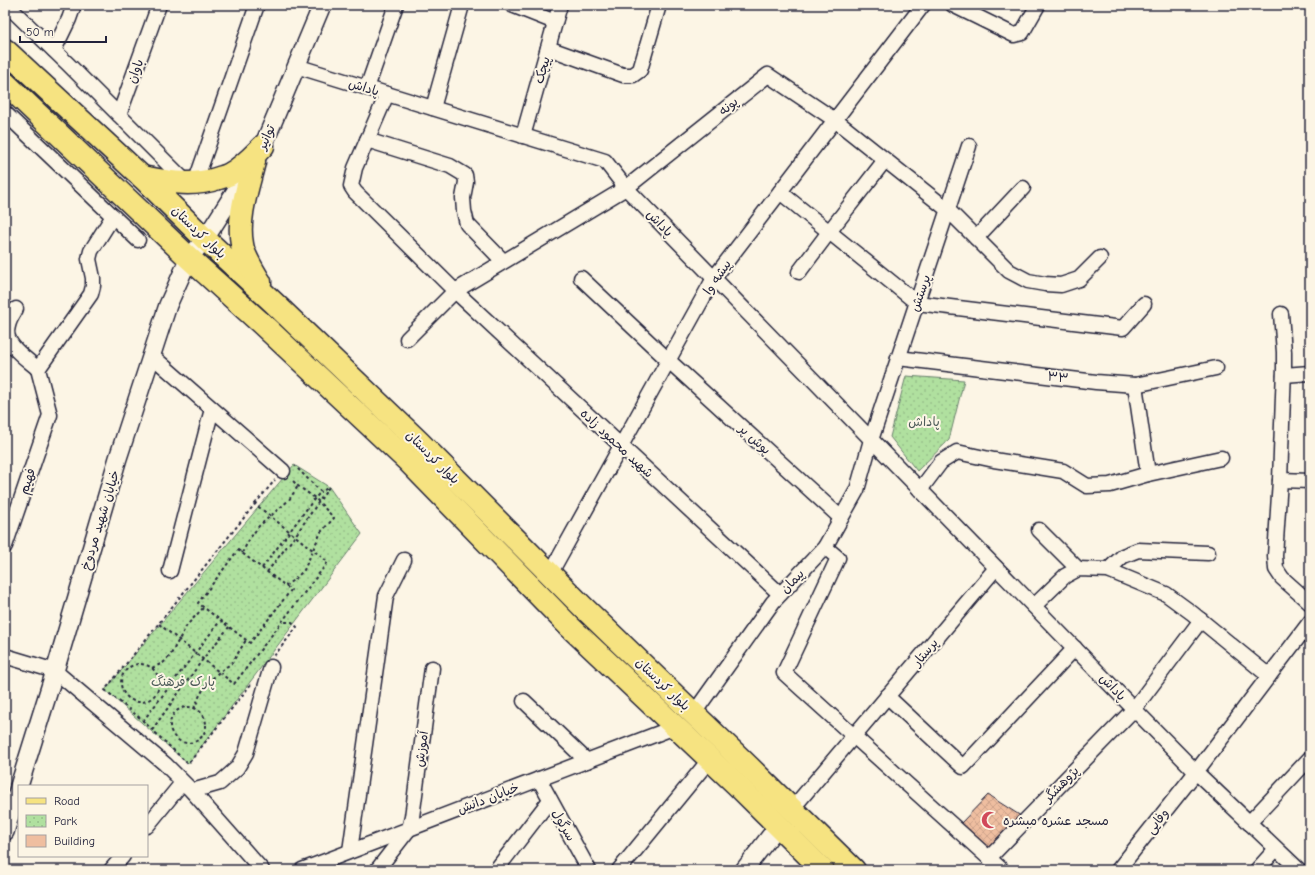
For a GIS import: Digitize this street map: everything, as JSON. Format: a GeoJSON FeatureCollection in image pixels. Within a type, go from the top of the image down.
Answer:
{"type":"FeatureCollection","features":[{"type":"Feature","properties":{"kind":"main road","name":"بلوار کردستان"},"geometry":{"type":"LineString","coordinates":[[5,50],[142,177],[205,239],[420,443],[550,574],[854,870]]}},
{"type":"Feature","properties":{"kind":"main road","name":"بلوار کردستان"},"geometry":{"type":"LineString","coordinates":[[5,83],[11,114],[189,258],[262,324],[408,461],[570,627],[710,759],[823,870]]}},
{"type":"Feature","properties":{"kind":"main road"},"geometry":{"type":"LineString","coordinates":[[142,177],[165,182],[192,183],[212,180],[230,175],[259,154]]}},
{"type":"Feature","properties":{"kind":"main road"},"geometry":{"type":"LineString","coordinates":[[259,154],[241,220],[242,244],[252,269],[274,303]]}},
{"type":"Feature","properties":{"kind":"street"},"geometry":{"type":"LineString","coordinates":[[7,5],[119,115],[192,183],[257,5]]}},
{"type":"Feature","properties":{"kind":"street"},"geometry":{"type":"LineString","coordinates":[[54,50],[74,5]]}},
{"type":"Feature","properties":{"kind":"street","name":"باوان"},"geometry":{"type":"LineString","coordinates":[[119,115],[159,5]]}},
{"type":"Feature","properties":{"kind":"street","name":"توانیر"},"geometry":{"type":"LineString","coordinates":[[189,258],[205,239],[259,154],[322,5]]}},
{"type":"Feature","properties":{"kind":"street"},"geometry":{"type":"LineString","coordinates":[[367,88],[396,5]]}},
{"type":"Feature","properties":{"kind":"street"},"geometry":{"type":"LineString","coordinates":[[433,108],[462,5]]}},
{"type":"Feature","properties":{"kind":"street"},"geometry":{"type":"LineString","coordinates":[[512,5],[555,22]]}},
{"type":"Feature","properties":{"kind":"street","name":"پیچک"},"geometry":{"type":"LineString","coordinates":[[523,136],[560,5]]}},
{"type":"Feature","properties":{"kind":"street"},"geometry":{"type":"LineString","coordinates":[[548,48],[623,75],[633,75],[640,70],[659,5]]}},
{"type":"Feature","properties":{"kind":"street","name":"پیشه وا"},"geometry":{"type":"LineString","coordinates":[[550,574],[714,278],[923,5]]}},
{"type":"Feature","properties":{"kind":"street"},"geometry":{"type":"LineString","coordinates":[[953,5],[1014,35],[1022,33],[1038,5]]}},
{"type":"Feature","properties":{"kind":"street","name":"پاداش"},"geometry":{"type":"LineString","coordinates":[[296,66],[605,161],[626,188],[1134,709],[1196,772],[1299,870]]}},
{"type":"Feature","properties":{"kind":"street","name":"پونه"},"geometry":{"type":"LineString","coordinates":[[626,188],[768,74],[835,120]]}},
{"type":"Feature","properties":{"kind":"street"},"geometry":{"type":"LineString","coordinates":[[387,94],[367,140],[450,166],[465,175],[466,182],[463,198],[467,224],[503,262]]}},
{"type":"Feature","properties":{"kind":"street"},"geometry":{"type":"LineString","coordinates":[[11,114],[138,240]]}},
{"type":"Feature","properties":{"kind":"street"},"geometry":{"type":"LineString","coordinates":[[835,120],[948,210],[1009,271],[1028,280],[1045,284],[1060,285],[1079,279],[1100,258]]}},
{"type":"Feature","properties":{"kind":"street","name":"شهید محمود زاده"},"geometry":{"type":"LineString","coordinates":[[367,140],[352,177],[351,186],[355,192],[454,291],[780,594]]}},
{"type":"Feature","properties":{"kind":"street","name":"پرستش"},"geometry":{"type":"LineString","coordinates":[[871,440],[969,146]]}},
{"type":"Feature","properties":{"kind":"street"},"geometry":{"type":"LineString","coordinates":[[799,272],[886,160]]}},
{"type":"Feature","properties":{"kind":"street"},"geometry":{"type":"LineString","coordinates":[[407,339],[454,291],[626,188]]}},
{"type":"Feature","properties":{"kind":"street"},"geometry":{"type":"LineString","coordinates":[[976,238],[1023,188]]}},
{"type":"Feature","properties":{"kind":"street"},"geometry":{"type":"LineString","coordinates":[[780,192],[917,303],[1123,328],[1144,304]]}},
{"type":"Feature","properties":{"kind":"street"},"geometry":{"type":"LineString","coordinates":[[16,309],[8,325],[6,336],[10,343],[38,369],[91,294],[93,278],[88,259],[91,251],[113,216]]}},
{"type":"Feature","properties":{"kind":"street","name":"خیابان شهید مردوخ"},"geometry":{"type":"LineString","coordinates":[[19,785],[55,671],[118,458],[151,355],[168,305],[189,258]]}},
{"type":"Feature","properties":{"kind":"street","name":"پوش پر"},"geometry":{"type":"LineString","coordinates":[[581,278],[668,360],[841,518]]}},
{"type":"Feature","properties":{"kind":"street"},"geometry":{"type":"LineString","coordinates":[[1282,314],[1284,375],[1280,480],[1274,556],[1276,569],[1282,578],[1310,603]]}},
{"type":"Feature","properties":{"kind":"street"},"geometry":{"type":"LineString","coordinates":[[151,355],[283,471]]}},
{"type":"Feature","properties":{"kind":"street","name":"۳۳"},"geometry":{"type":"LineString","coordinates":[[898,358],[1096,382],[1135,385],[1216,368]]}},
{"type":"Feature","properties":{"kind":"street","name":"فهیم"},"geometry":{"type":"LineString","coordinates":[[5,546],[8,524],[50,415],[38,369]]}},
{"type":"Feature","properties":{"kind":"street"},"geometry":{"type":"LineString","coordinates":[[1284,375],[1310,373]]}},
{"type":"Feature","properties":{"kind":"street"},"geometry":{"type":"LineString","coordinates":[[1135,385],[1148,474]]}},
{"type":"Feature","properties":{"kind":"street"},"geometry":{"type":"LineString","coordinates":[[170,571],[212,409]]}},
{"type":"Feature","properties":{"kind":"street","name":"پیمان"},"geometry":{"type":"LineString","coordinates":[[694,713],[773,602],[825,547],[857,490],[871,440]]}},
{"type":"Feature","properties":{"kind":"street"},"geometry":{"type":"LineString","coordinates":[[920,490],[941,462],[957,452],[994,460],[1063,471],[1087,486],[1110,485],[1148,474],[1221,458]]}},
{"type":"Feature","properties":{"kind":"street"},"geometry":{"type":"LineString","coordinates":[[1280,480],[1310,482]]}},
{"type":"Feature","properties":{"kind":"street"},"geometry":{"type":"LineString","coordinates":[[1040,530],[1078,569]]}},
{"type":"Feature","properties":{"kind":"street"},"geometry":{"type":"LineString","coordinates":[[825,547],[838,558],[784,673],[1002,870]]}},
{"type":"Feature","properties":{"kind":"street"},"geometry":{"type":"LineString","coordinates":[[1108,570],[1123,556],[1138,550],[1208,553]]}},
{"type":"Feature","properties":{"kind":"street"},"geometry":{"type":"LineString","coordinates":[[350,851],[386,596],[404,560]]}},
{"type":"Feature","properties":{"kind":"street","name":"پرستار"},"geometry":{"type":"LineString","coordinates":[[792,809],[996,568]]}},
{"type":"Feature","properties":{"kind":"street"},"geometry":{"type":"LineString","coordinates":[[1034,606],[1064,576],[1078,569],[1108,570],[1166,594],[1269,676]]}},
{"type":"Feature","properties":{"kind":"street","name":"پژوهشگر"},"geometry":{"type":"LineString","coordinates":[[989,858],[1134,709],[1200,620]]}},
{"type":"Feature","properties":{"kind":"street","name":"وفایی"},"geometry":{"type":"LineString","coordinates":[[1118,870],[1196,772],[1310,622]]}},
{"type":"Feature","properties":{"kind":"street"},"geometry":{"type":"LineString","coordinates":[[887,696],[963,767],[1075,648]]}},
{"type":"Feature","properties":{"kind":"street"},"geometry":{"type":"LineString","coordinates":[[5,656],[55,671],[165,764],[262,870]]}},
{"type":"Feature","properties":{"kind":"street"},"geometry":{"type":"LineString","coordinates":[[148,825],[187,787],[220,783],[237,768],[246,753],[272,662]]}},
{"type":"Feature","properties":{"kind":"street","name":"آموزش"},"geometry":{"type":"LineString","coordinates":[[408,829],[412,817],[432,668]]}},
{"type":"Feature","properties":{"kind":"street"},"geometry":{"type":"LineString","coordinates":[[524,701],[587,761]]}},
{"type":"Feature","properties":{"kind":"street","name":"خیابان دانش"},"geometry":{"type":"LineString","coordinates":[[302,870],[675,727]]}},
{"type":"Feature","properties":{"kind":"street"},"geometry":{"type":"LineString","coordinates":[[1249,823],[1310,758]]}},
{"type":"Feature","properties":{"kind":"street"},"geometry":{"type":"LineString","coordinates":[[619,870],[710,759]]}},
{"type":"Feature","properties":{"kind":"street","name":"سرگول"},"geometry":{"type":"LineString","coordinates":[[538,779],[589,870]]}},
{"type":"Feature","properties":{"kind":"street","name":"خیابان شهید مردوخ"},"geometry":{"type":"LineString","coordinates":[[5,832],[18,789]]}},
{"type":"Feature","properties":{"kind":"street"},"geometry":{"type":"LineString","coordinates":[[496,870],[550,800]]}},
{"type":"Feature","properties":{"kind":"street"},"geometry":{"type":"LineString","coordinates":[[744,870],[778,826]]}},
{"type":"Feature","properties":{"kind":"street"},"geometry":{"type":"LineString","coordinates":[[381,869],[408,829]]}},
{"type":"Feature","properties":{"kind":"street"},"geometry":{"type":"LineString","coordinates":[[1257,870],[1276,849]]}},
{"type":"Feature","properties":{"kind":"street"},"geometry":{"type":"LineString","coordinates":[[111,870],[122,857]]}},
{"type":"Feature","properties":{"kind":"path"},"geometry":{"type":"LineString","coordinates":[[255,679],[188,764],[152,730],[105,690],[283,471],[294,465],[321,492]]}},
{"type":"Feature","properties":{"kind":"path"},"geometry":{"type":"LineString","coordinates":[[283,471],[298,486],[315,498],[334,518],[321,532],[304,570],[285,586]]}},
{"type":"Feature","properties":{"kind":"path"},"geometry":{"type":"LineString","coordinates":[[242,553],[250,538],[259,526],[289,500],[298,486]]}},
{"type":"Feature","properties":{"kind":"path"},"geometry":{"type":"LineString","coordinates":[[262,568],[315,498],[321,492],[329,488],[267,572]]}},
{"type":"Feature","properties":{"kind":"path"},"geometry":{"type":"LineString","coordinates":[[159,624],[234,684],[328,562],[255,504]]}},
{"type":"Feature","properties":{"kind":"path"},"geometry":{"type":"LineString","coordinates":[[238,550],[262,568],[291,590],[250,643],[198,604],[238,550]]}},
{"type":"Feature","properties":{"kind":"path"},"geometry":{"type":"LineString","coordinates":[[152,668],[163,663],[170,656],[186,625],[203,607]]}},
{"type":"Feature","properties":{"kind":"path"},"geometry":{"type":"LineString","coordinates":[[143,722],[196,654],[220,620]]}},
{"type":"Feature","properties":{"kind":"path"},"geometry":{"type":"LineString","coordinates":[[272,662],[297,627],[292,622],[282,622]]}},
{"type":"Feature","properties":{"kind":"path"},"geometry":{"type":"LineString","coordinates":[[152,730],[228,627]]}},
{"type":"Feature","properties":{"kind":"path"},"geometry":{"type":"LineString","coordinates":[[194,709],[206,686],[219,672],[232,663],[246,640]]}},
{"type":"Feature","properties":{"kind":"path"},"geometry":{"type":"LineString","coordinates":[[140,664],[152,668],[156,673],[159,685],[153,697],[142,702],[136,702],[126,696],[122,691],[121,679],[128,668],[140,664]]}},
{"type":"Feature","properties":{"kind":"path"},"geometry":{"type":"LineString","coordinates":[[188,708],[194,709],[203,717],[205,729],[199,739],[189,743],[183,743],[174,737],[171,732],[171,721],[176,712],[188,708]]}},
{"type":"Feature","properties":{"kind":"green space","name":"پاداش"},"geometry":{"type":"Polygon","coordinates":[[[906,376],[964,380],[949,440],[917,471],[890,437],[906,376]]]}},
{"type":"Feature","properties":{"kind":"green space","name":"پارک فرهنگ"},"geometry":{"type":"Polygon","coordinates":[[[294,465],[329,487],[362,534],[188,764],[105,690],[294,465]]]}},
{"type":"Feature","properties":{"kind":"building","name":"مسجد عشره مبشره"},"geometry":{"type":"Polygon","coordinates":[[[988,795],[1021,816],[988,851],[960,824],[988,795]]]}},
{"type":"Feature","properties":{"kind":"place","name":"مسجد عشره مبشره"},"geometry":{"type":"Point","coordinates":[990,820]}}]}
